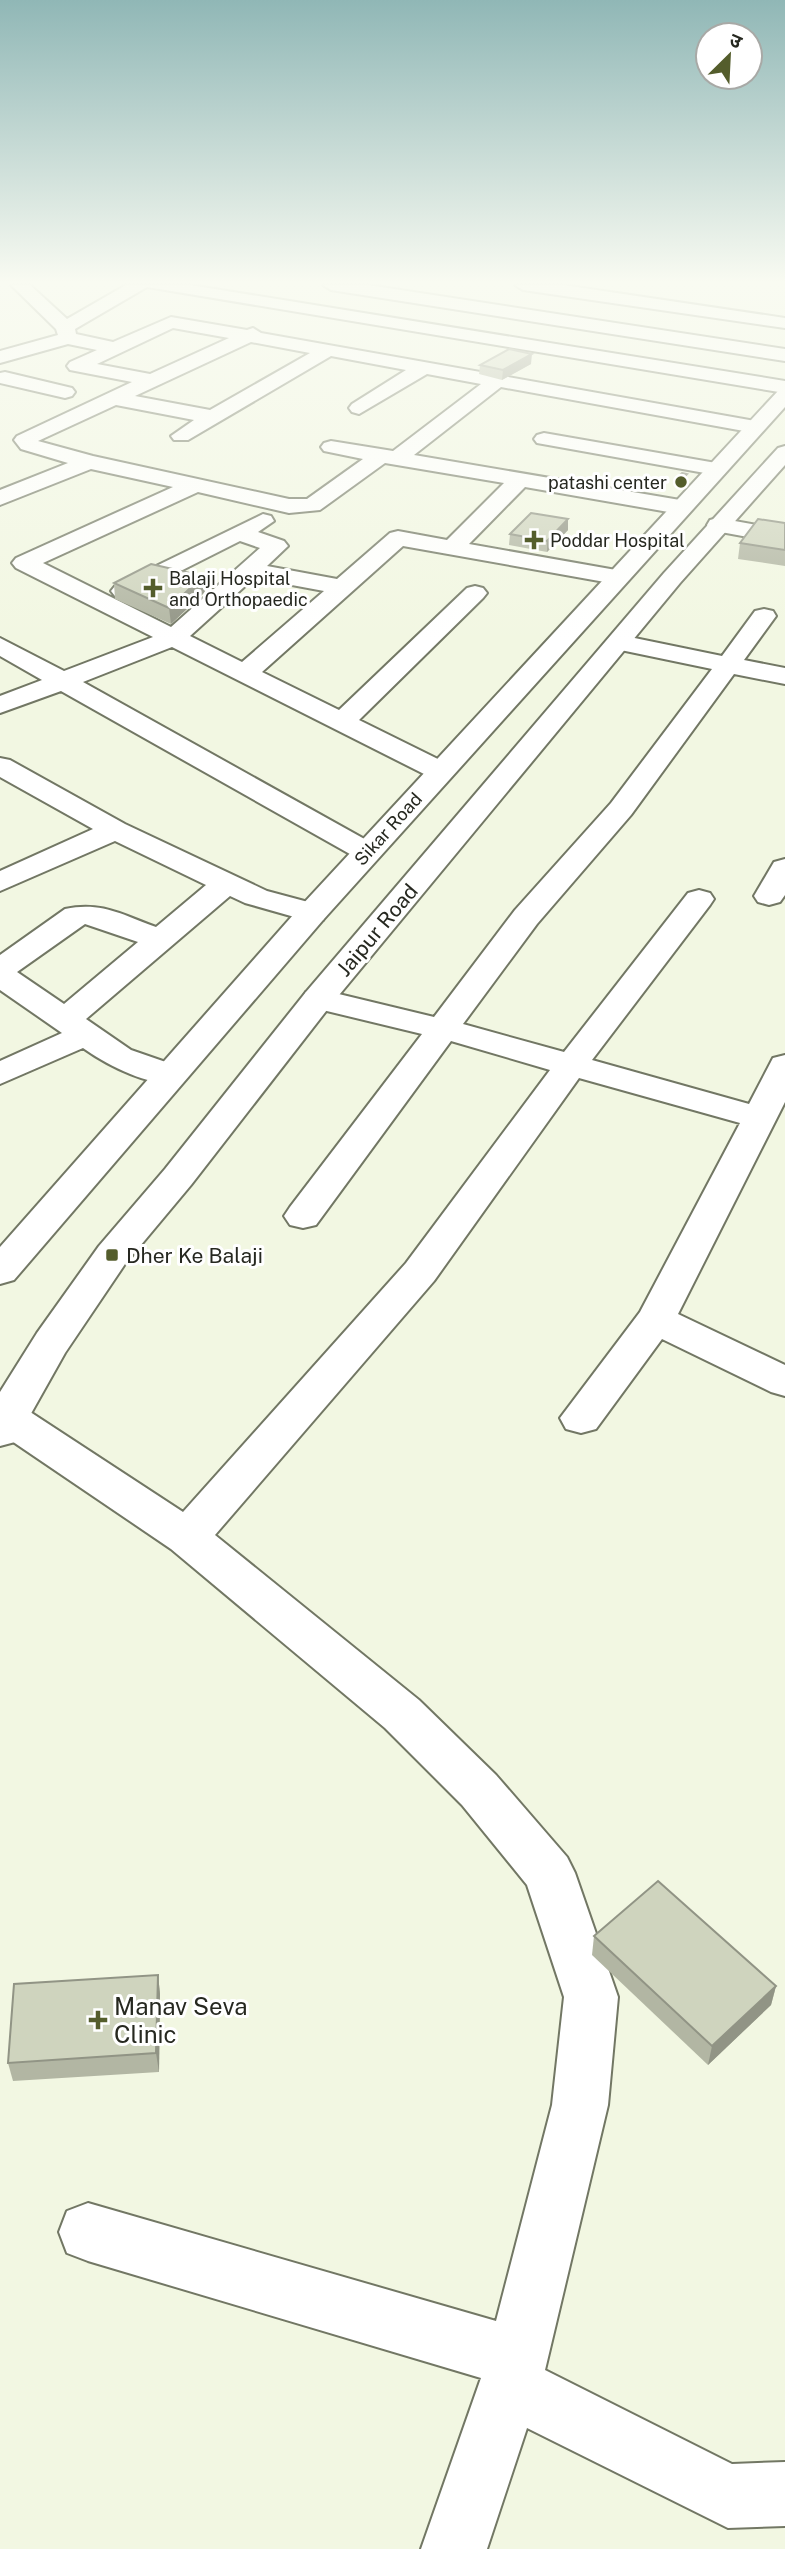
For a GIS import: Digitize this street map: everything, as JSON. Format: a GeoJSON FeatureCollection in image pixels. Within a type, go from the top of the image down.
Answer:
{"type":"FeatureCollection","features":[{"type":"Feature","properties":{"kind":"street"},"geometry":{"type":"LineString","coordinates":[[99,404],[24,440],[25,444],[89,462],[289,506],[312,505],[389,458],[465,404]]}},
{"type":"Feature","properties":{"kind":"street"},"geometry":{"type":"LineString","coordinates":[[144,404],[213,417]]}},
{"type":"Feature","properties":{"kind":"street"},"geometry":{"type":"LineString","coordinates":[[181,436],[237,404]]}},
{"type":"Feature","properties":{"kind":"street"},"geometry":{"type":"LineString","coordinates":[[359,408],[365,404]]}},
{"type":"Feature","properties":{"kind":"street"},"geometry":{"type":"LineString","coordinates":[[622,404],[755,427]]}},
{"type":"Feature","properties":{"kind":"street","name":"Sikar Road"},"geometry":{"type":"LineString","coordinates":[[0,1271],[312,913],[777,404]]}},
{"type":"Feature","properties":{"kind":"street"},"geometry":{"type":"LineString","coordinates":[[12,428],[37,433]]}},
{"type":"Feature","properties":{"kind":"street"},"geometry":{"type":"LineString","coordinates":[[544,439],[716,468]]}},
{"type":"Feature","properties":{"kind":"street"},"geometry":{"type":"LineString","coordinates":[[331,447],[680,507]]}},
{"type":"Feature","properties":{"kind":"street","name":"Jaipur Road"},"geometry":{"type":"LineString","coordinates":[[2,1421],[112,1255],[178,1177],[318,999],[718,526],[785,452]]}},
{"type":"Feature","properties":{"kind":"street"},"geometry":{"type":"LineString","coordinates":[[0,498],[89,462]]}},
{"type":"Feature","properties":{"kind":"street"},"geometry":{"type":"LineString","coordinates":[[452,548],[518,481]]}},
{"type":"Feature","properties":{"kind":"street"},"geometry":{"type":"LineString","coordinates":[[196,485],[24,563],[440,771]]}},
{"type":"Feature","properties":{"kind":"street"},"geometry":{"type":"LineString","coordinates":[[103,601],[242,534],[289,506]]}},
{"type":"Feature","properties":{"kind":"street"},"geometry":{"type":"LineString","coordinates":[[718,526],[785,537]]}},
{"type":"Feature","properties":{"kind":"street"},"geometry":{"type":"LineString","coordinates":[[0,705],[173,638],[276,546],[242,534]]}},
{"type":"Feature","properties":{"kind":"street"},"geometry":{"type":"LineString","coordinates":[[244,674],[398,538],[616,577]]}},
{"type":"Feature","properties":{"kind":"street"},"geometry":{"type":"LineString","coordinates":[[249,570],[342,587]]}},
{"type":"Feature","properties":{"kind":"street"},"geometry":{"type":"LineString","coordinates":[[341,723],[475,593]]}},
{"type":"Feature","properties":{"kind":"street"},"geometry":{"type":"LineString","coordinates":[[303,1216],[526,917],[630,798],[726,664],[764,616]]}},
{"type":"Feature","properties":{"kind":"street"},"geometry":{"type":"LineString","coordinates":[[620,643],[785,676]]}},
{"type":"Feature","properties":{"kind":"street"},"geometry":{"type":"LineString","coordinates":[[0,646],[367,852]]}},
{"type":"Feature","properties":{"kind":"street"},"geometry":{"type":"LineString","coordinates":[[0,766],[115,831],[256,897],[312,913]]}},
{"type":"Feature","properties":{"kind":"street"},"geometry":{"type":"LineString","coordinates":[[7,871],[115,831]]}},
{"type":"Feature","properties":{"kind":"street"},"geometry":{"type":"LineString","coordinates":[[768,895],[785,869]]}},
{"type":"Feature","properties":{"kind":"street"},"geometry":{"type":"LineString","coordinates":[[0,1074],[75,1027],[160,940],[227,883]]}},
{"type":"Feature","properties":{"kind":"street"},"geometry":{"type":"LineString","coordinates":[[187,1537],[420,1272],[572,1064],[699,899]]}},
{"type":"Feature","properties":{"kind":"street"},"geometry":{"type":"LineString","coordinates":[[160,940],[92,914],[76,916],[0,973],[119,1057],[171,1075]]}},
{"type":"Feature","properties":{"kind":"street"},"geometry":{"type":"LineString","coordinates":[[318,999],[444,1029],[760,1118]]}},
{"type":"Feature","properties":{"kind":"street"},"geometry":{"type":"LineString","coordinates":[[581,1418],[635,1351],[656,1319],[785,1065]]}},
{"type":"Feature","properties":{"kind":"street"},"geometry":{"type":"LineString","coordinates":[[656,1319],[785,1382]]}},
{"type":"Feature","properties":{"kind":"street"},"geometry":{"type":"LineString","coordinates":[[2,1421],[187,1537],[402,1714],[479,1790],[549,1873],[591,1997],[580,2105],[514,2372],[454,2549]]}},
{"type":"Feature","properties":{"kind":"street"},"geometry":{"type":"LineString","coordinates":[[88,2232],[514,2372],[729,2496],[785,2494]]}},
{"type":"Feature","properties":{"kind":"building"},"geometry":{"type":"Polygon","coordinates":[[[682,473],[687,474],[681,480],[676,479],[682,473]]]}},
{"type":"Feature","properties":{"kind":"building"},"geometry":{"type":"Polygon","coordinates":[[[531,513],[568,519],[547,541],[510,534],[531,513]]]}},
{"type":"Feature","properties":{"kind":"building"},"geometry":{"type":"Polygon","coordinates":[[[758,519],[785,523],[785,550],[740,543],[758,519]]]}},
{"type":"Feature","properties":{"kind":"building"},"geometry":{"type":"Polygon","coordinates":[[[151,564],[203,576],[169,608],[114,583],[151,564]]]}},
{"type":"Feature","properties":{"kind":"building"},"geometry":{"type":"Polygon","coordinates":[[[658,1881],[776,1986],[712,2046],[594,1936],[658,1881]]]}},
{"type":"Feature","properties":{"kind":"building"},"geometry":{"type":"Polygon","coordinates":[[[158,1975],[156,2053],[8,2063],[14,1984],[158,1975]]]}},
{"type":"Feature","properties":{"kind":"place","name":"patashi center"},"geometry":{"type":"Point","coordinates":[681,482]}},
{"type":"Feature","properties":{"kind":"place","name":"Poddar Hospital"},"geometry":{"type":"Point","coordinates":[534,540]}},
{"type":"Feature","properties":{"kind":"place","name":"Balaji Hospital and Orthopaedic"},"geometry":{"type":"Point","coordinates":[153,588]}},
{"type":"Feature","properties":{"kind":"place","name":"Dher Ke Balaji"},"geometry":{"type":"Point","coordinates":[112,1255]}},
{"type":"Feature","properties":{"kind":"place","name":"Manav Seva Clinic"},"geometry":{"type":"Point","coordinates":[98,2020]}}]}
